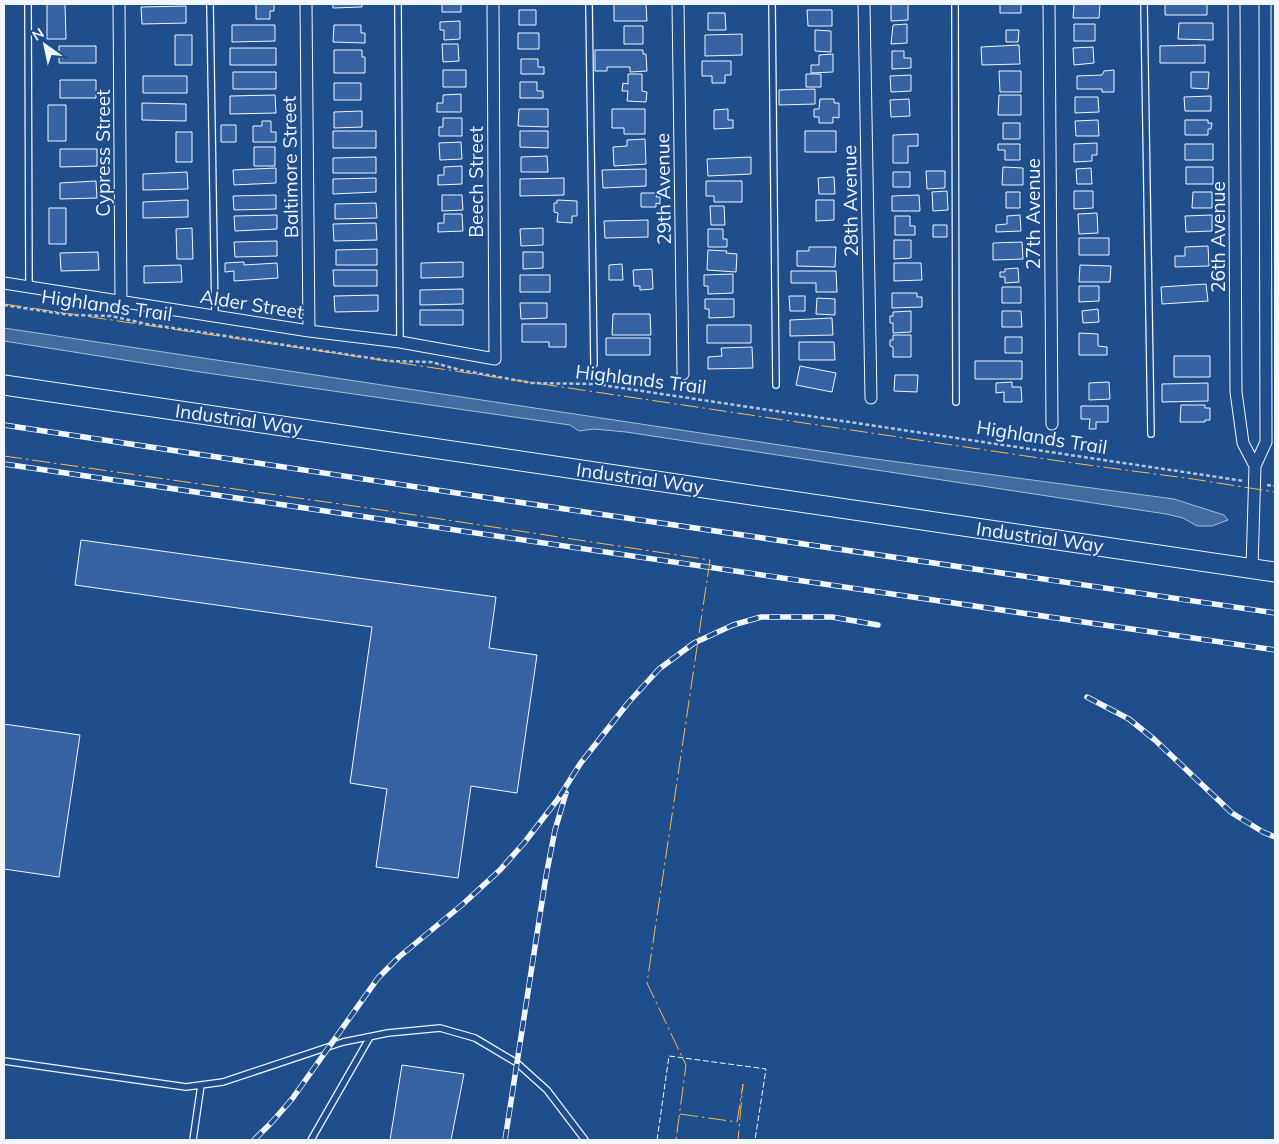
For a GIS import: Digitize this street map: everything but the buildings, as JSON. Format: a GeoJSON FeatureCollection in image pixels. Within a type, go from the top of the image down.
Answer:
{"type":"FeatureCollection","features":[{"type":"Feature","properties":{"kind":"main road","name":"Industrial Way"},"geometry":{"type":"LineString","coordinates":[[4,385],[1275,572]]}},
{"type":"Feature","properties":{"kind":"street","name":"Cypress Street"},"geometry":{"type":"LineString","coordinates":[[119,4],[121,301]]}},
{"type":"Feature","properties":{"kind":"street","name":"Baltimore Street"},"geometry":{"type":"LineString","coordinates":[[306,4],[309,331]]}},
{"type":"Feature","properties":{"kind":"street","name":"Beech Street"},"geometry":{"type":"LineString","coordinates":[[493,4],[495,359]]}},
{"type":"Feature","properties":{"kind":"street","name":"29th Avenue"},"geometry":{"type":"LineString","coordinates":[[678,4],[683,374]]}},
{"type":"Feature","properties":{"kind":"street","name":"28th Avenue"},"geometry":{"type":"LineString","coordinates":[[864,4],[871,398]]}},
{"type":"Feature","properties":{"kind":"street","name":"27th Avenue"},"geometry":{"type":"LineString","coordinates":[[1049,4],[1052,424]]}},
{"type":"Feature","properties":{"kind":"street","name":"26th Avenue"},"geometry":{"type":"LineString","coordinates":[[1234,4],[1236,392],[1243,443],[1255,466]]}},
{"type":"Feature","properties":{"kind":"street"},"geometry":{"type":"LineString","coordinates":[[1252,568],[1255,466],[1266,442],[1265,4]]}},
{"type":"Feature","properties":{"kind":"street","name":"Alder Street"},"geometry":{"type":"LineString","coordinates":[[4,284],[309,331],[400,342],[495,359]]}},
{"type":"Feature","properties":{"kind":"lane"},"geometry":{"type":"LineString","coordinates":[[28,4],[29,287]]}},
{"type":"Feature","properties":{"kind":"lane"},"geometry":{"type":"LineString","coordinates":[[210,4],[215,316]]}},
{"type":"Feature","properties":{"kind":"lane"},"geometry":{"type":"LineString","coordinates":[[398,4],[400,342]]}},
{"type":"Feature","properties":{"kind":"lane"},"geometry":{"type":"LineString","coordinates":[[589,4],[594,364]]}},
{"type":"Feature","properties":{"kind":"lane"},"geometry":{"type":"LineString","coordinates":[[772,4],[776,386]]}},
{"type":"Feature","properties":{"kind":"lane"},"geometry":{"type":"LineString","coordinates":[[955,4],[956,402]]}},
{"type":"Feature","properties":{"kind":"lane"},"geometry":{"type":"LineString","coordinates":[[1144,4],[1151,434]]}},
{"type":"Feature","properties":{"kind":"lane"},"geometry":{"type":"LineString","coordinates":[[4,1061],[186,1086],[201,1085],[223,1082],[342,1042],[388,1033],[440,1028],[475,1038],[517,1063],[547,1090],[585,1140]]}},
{"type":"Feature","properties":{"kind":"lane"},"geometry":{"type":"LineString","coordinates":[[312,1140],[370,1037]]}},
{"type":"Feature","properties":{"kind":"lane"},"geometry":{"type":"LineString","coordinates":[[193,1140],[201,1085]]}},
{"type":"Feature","properties":{"kind":"path","name":"Highlands Trail"},"geometry":{"type":"LineString","coordinates":[[4,305],[70,315],[111,316],[147,324],[390,361],[431,362],[460,370],[532,383],[596,384],[1275,486]]}},
{"type":"Feature","properties":{"kind":"water"},"geometry":{"type":"Polygon","coordinates":[[[4,328],[853,456],[1174,499],[1224,515],[1228,520],[1212,526],[1197,526],[1183,518],[1166,514],[626,432],[594,429],[579,431],[570,425],[200,372],[4,341],[4,328]]]}},
{"type":"Feature","properties":{"kind":"railway"},"geometry":{"type":"LineString","coordinates":[[4,425],[1275,613]]}},
{"type":"Feature","properties":{"kind":"railway"},"geometry":{"type":"LineString","coordinates":[[4,464],[1275,650]]}},
{"type":"Feature","properties":{"kind":"railway"},"geometry":{"type":"LineString","coordinates":[[254,1140],[292,1099],[378,978],[399,957],[463,904],[500,870],[524,843],[558,799],[580,764],[628,703],[659,669],[694,643],[733,625],[761,617],[832,617],[878,625]]}},
{"type":"Feature","properties":{"kind":"railway"},"geometry":{"type":"LineString","coordinates":[[1087,697],[1129,719],[1155,740],[1232,813],[1275,837]]}},
{"type":"Feature","properties":{"kind":"railway"},"geometry":{"type":"LineString","coordinates":[[505,1140],[546,876],[555,830],[566,793]]}},
{"type":"Feature","properties":{"kind":"fence"},"geometry":{"type":"LineString","coordinates":[[657,1140],[669,1056],[766,1069],[755,1140]]}},
{"type":"Feature","properties":{"kind":"power"},"geometry":{"type":"LineString","coordinates":[[4,304],[1275,492]]}},
{"type":"Feature","properties":{"kind":"power"},"geometry":{"type":"LineString","coordinates":[[4,456],[375,509],[710,560],[647,983],[686,1065],[676,1140]]}},
{"type":"Feature","properties":{"kind":"power"},"geometry":{"type":"LineString","coordinates":[[680,1114],[737,1122],[743,1084],[738,1140]]}}]}
